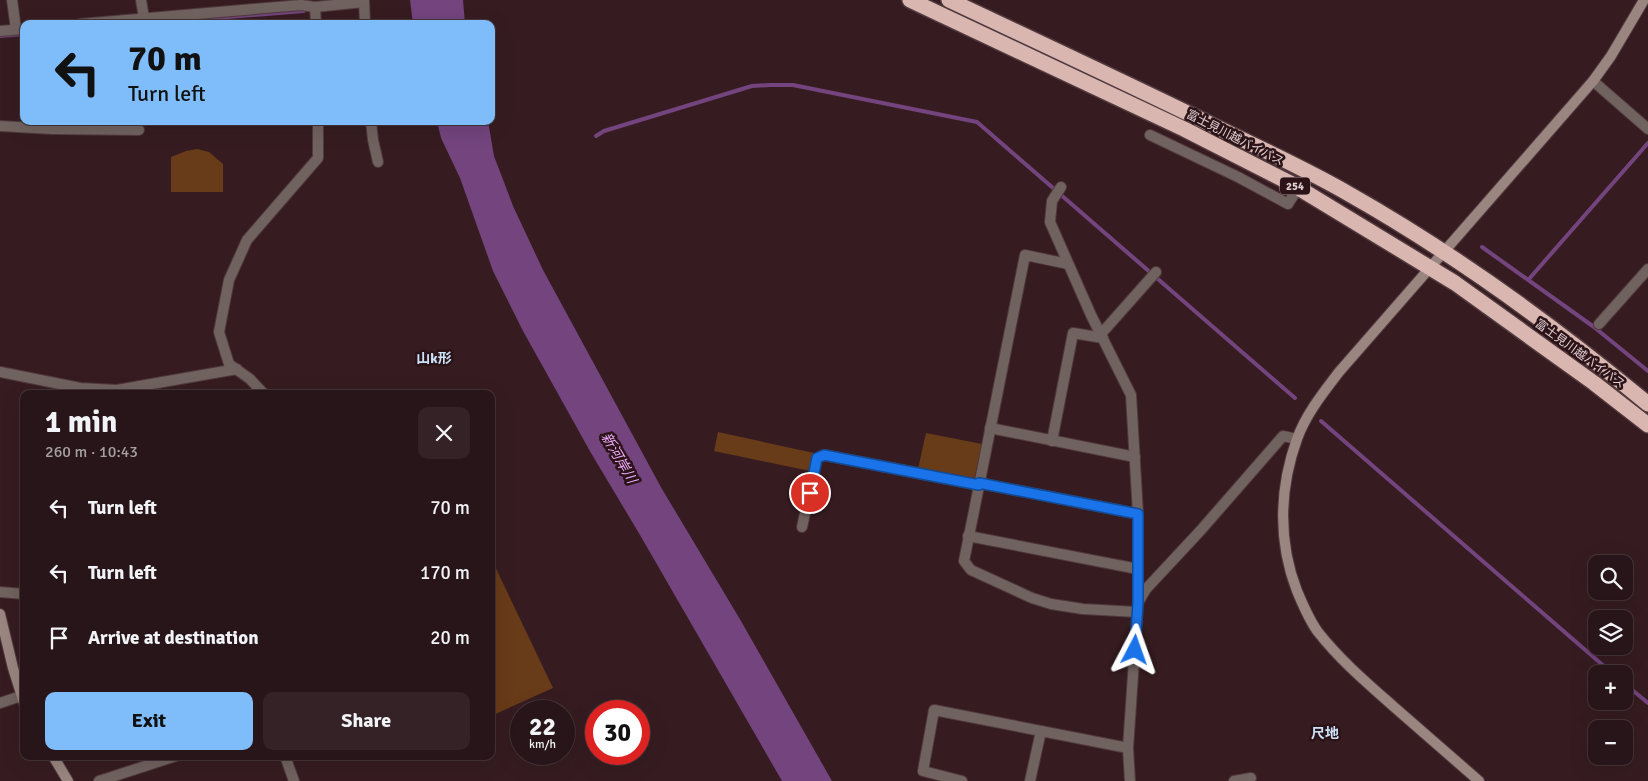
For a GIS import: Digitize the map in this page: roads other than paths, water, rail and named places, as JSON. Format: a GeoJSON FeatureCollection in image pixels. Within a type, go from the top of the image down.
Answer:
{"type":"FeatureCollection","features":[{"type":"Feature","properties":{"kind":"highway","name":"富士見川越バイパス"},"geometry":{"type":"LineString","coordinates":[[910,0],[1184,129],[1298,188],[1430,267],[1549,349],[1648,425]]}},
{"type":"Feature","properties":{"kind":"highway","name":"富士見川越バイパス"},"geometry":{"type":"LineString","coordinates":[[949,0],[1325,180],[1444,251],[1496,285],[1648,404]]}},
{"type":"Feature","properties":{"kind":"street"},"geometry":{"type":"LineString","coordinates":[[0,31],[20,29],[12,0]]}},
{"type":"Feature","properties":{"kind":"street"},"geometry":{"type":"LineString","coordinates":[[141,0],[144,18]]}},
{"type":"Feature","properties":{"kind":"street"},"geometry":{"type":"LineString","coordinates":[[1479,781],[1365,681],[1337,654],[1317,630],[1302,604],[1291,574],[1284,543],[1282,511],[1285,483],[1297,439],[1313,407],[1339,372],[1593,81],[1612,56],[1644,0]]}},
{"type":"Feature","properties":{"kind":"street"},"geometry":{"type":"LineString","coordinates":[[123,20],[267,4],[315,7],[364,1],[366,20]]}},
{"type":"Feature","properties":{"kind":"street"},"geometry":{"type":"LineString","coordinates":[[315,7],[316,20]]}},
{"type":"Feature","properties":{"kind":"street"},"geometry":{"type":"LineString","coordinates":[[1593,81],[1648,129]]}},
{"type":"Feature","properties":{"kind":"street"},"geometry":{"type":"LineString","coordinates":[[260,390],[229,364],[220,332],[229,280],[247,240],[318,158],[318,125]]}},
{"type":"Feature","properties":{"kind":"street"},"geometry":{"type":"LineString","coordinates":[[371,125],[378,162]]}},
{"type":"Feature","properties":{"kind":"street"},"geometry":{"type":"LineString","coordinates":[[0,126],[52,129],[139,130]]}},
{"type":"Feature","properties":{"kind":"street"},"geometry":{"type":"LineString","coordinates":[[1150,136],[1238,176],[1288,204],[1298,188]]}},
{"type":"Feature","properties":{"kind":"street"},"geometry":{"type":"LineString","coordinates":[[1058,191],[1051,209],[1050,222],[1068,264],[1131,394],[1138,514],[1138,607],[1128,748],[1130,781]]}},
{"type":"Feature","properties":{"kind":"street"},"geometry":{"type":"LineString","coordinates":[[1068,264],[1025,255],[964,561],[970,570],[1032,598],[1083,609],[1138,607]]}},
{"type":"Feature","properties":{"kind":"street"},"geometry":{"type":"LineString","coordinates":[[1599,324],[1648,269]]}},
{"type":"Feature","properties":{"kind":"street"},"geometry":{"type":"LineString","coordinates":[[1102,336],[1153,276]]}},
{"type":"Feature","properties":{"kind":"street"},"geometry":{"type":"LineString","coordinates":[[1052,441],[1073,333],[1102,336]]}},
{"type":"Feature","properties":{"kind":"street"},"geometry":{"type":"LineString","coordinates":[[0,372],[80,388],[118,390],[237,369]]}},
{"type":"Feature","properties":{"kind":"street"},"geometry":{"type":"LineString","coordinates":[[990,428],[1135,457]]}},
{"type":"Feature","properties":{"kind":"street"},"geometry":{"type":"LineString","coordinates":[[1138,607],[1146,589],[1284,436],[1297,439]]}},
{"type":"Feature","properties":{"kind":"street"},"geometry":{"type":"LineString","coordinates":[[802,527],[817,458],[824,455],[1138,514]]}},
{"type":"Feature","properties":{"kind":"street"},"geometry":{"type":"LineString","coordinates":[[968,536],[1138,569]]}},
{"type":"Feature","properties":{"kind":"street"},"geometry":{"type":"LineString","coordinates":[[0,592],[20,594]]}},
{"type":"Feature","properties":{"kind":"street"},"geometry":{"type":"LineString","coordinates":[[0,614],[20,692]]}},
{"type":"Feature","properties":{"kind":"street"},"geometry":{"type":"LineString","coordinates":[[0,704],[20,700]]}},
{"type":"Feature","properties":{"kind":"street"},"geometry":{"type":"LineString","coordinates":[[962,781],[923,771],[934,710],[1128,748]]}},
{"type":"Feature","properties":{"kind":"street"},"geometry":{"type":"LineString","coordinates":[[1030,781],[1041,731]]}},
{"type":"Feature","properties":{"kind":"street"},"geometry":{"type":"LineString","coordinates":[[55,760],[68,781]]}},
{"type":"Feature","properties":{"kind":"street"},"geometry":{"type":"LineString","coordinates":[[99,781],[164,760]]}},
{"type":"Feature","properties":{"kind":"street"},"geometry":{"type":"LineString","coordinates":[[286,760],[294,781]]}},
{"type":"Feature","properties":{"kind":"street"},"geometry":{"type":"LineString","coordinates":[[1234,781],[1251,778]]}},
{"type":"Feature","properties":{"kind":"water"},"geometry":{"type":"Polygon","coordinates":[[[410,0],[463,0],[465,20],[412,20],[410,0]]]}},
{"type":"Feature","properties":{"kind":"water","name":"新河岸川"},"geometry":{"type":"Polygon","coordinates":[[[438,125],[489,125],[494,156],[513,206],[543,270],[662,489],[741,621],[832,781],[782,781],[591,453],[523,331],[493,271],[460,178],[441,138],[438,125]]]}},
{"type":"Feature","properties":{"kind":"waterway"},"geometry":{"type":"LineString","coordinates":[[189,20],[304,11]]}},
{"type":"Feature","properties":{"kind":"waterway"},"geometry":{"type":"LineString","coordinates":[[0,36],[20,34]]}},
{"type":"Feature","properties":{"kind":"waterway"},"geometry":{"type":"LineString","coordinates":[[596,136],[604,131],[752,86],[770,85],[793,85],[977,122],[1295,398]]}},
{"type":"Feature","properties":{"kind":"waterway"},"geometry":{"type":"LineString","coordinates":[[1529,279],[1648,143]]}},
{"type":"Feature","properties":{"kind":"waterway"},"geometry":{"type":"LineString","coordinates":[[1482,247],[1594,327],[1648,371]]}},
{"type":"Feature","properties":{"kind":"waterway"},"geometry":{"type":"LineString","coordinates":[[1321,421],[1603,665]]}},
{"type":"Feature","properties":{"kind":"waterway"},"geometry":{"type":"LineString","coordinates":[[1633,690],[1648,703]]}},
{"type":"Feature","properties":{"kind":"district","name":"山k形"},"geometry":{"type":"Point","coordinates":[434,358]}},
{"type":"Feature","properties":{"kind":"district","name":"尺地"},"geometry":{"type":"Point","coordinates":[1325,733]}}]}
